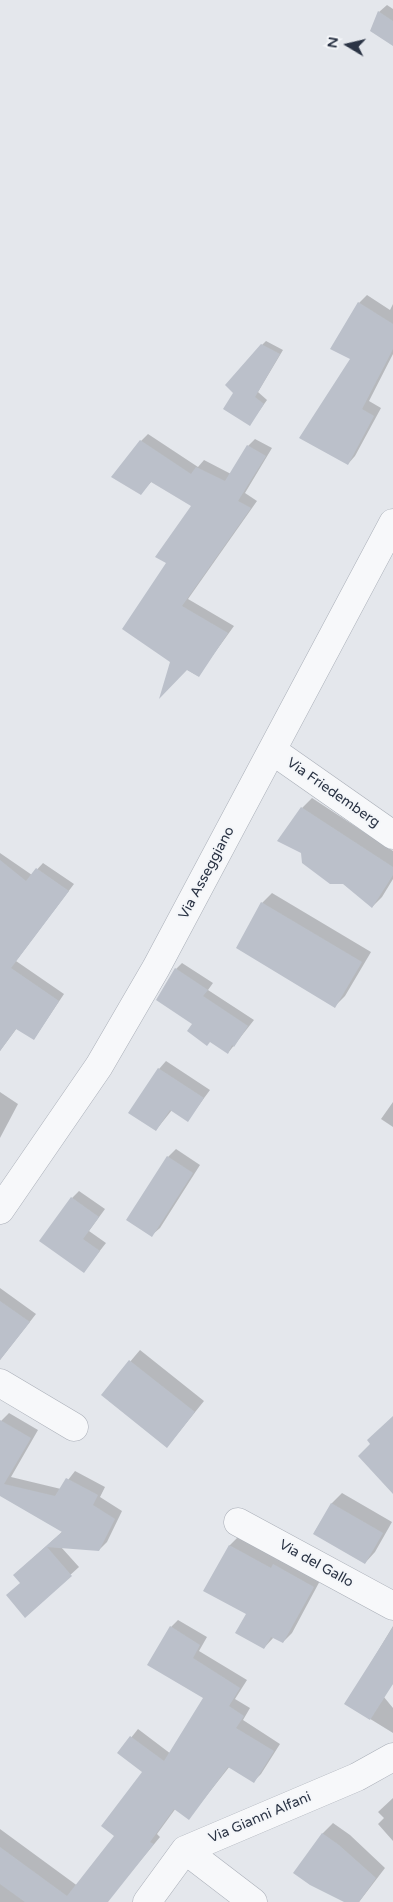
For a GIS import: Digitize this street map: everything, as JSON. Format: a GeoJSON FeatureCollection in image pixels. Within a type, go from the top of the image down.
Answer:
{"type":"FeatureCollection","features":[{"type":"Feature","properties":{"kind":"street","name":"Via Asseggiano"},"geometry":{"type":"LineString","coordinates":[[0,1210],[99,1066],[156,968],[393,524]]}},
{"type":"Feature","properties":{"kind":"street","name":"Via Friedemberg"},"geometry":{"type":"LineString","coordinates":[[273,751],[393,835]]}},
{"type":"Feature","properties":{"kind":"street"},"geometry":{"type":"LineString","coordinates":[[0,1383],[74,1427]]}},
{"type":"Feature","properties":{"kind":"street","name":"Via del Gallo"},"geometry":{"type":"LineString","coordinates":[[238,1522],[393,1606]]}},
{"type":"Feature","properties":{"kind":"street","name":"Via Gianni Alfani"},"geometry":{"type":"LineString","coordinates":[[185,1850],[357,1777],[393,1757]]}},
{"type":"Feature","properties":{"kind":"street"},"geometry":{"type":"LineString","coordinates":[[147,1902],[185,1850],[253,1902]]}},
{"type":"Feature","properties":{"kind":"building"},"geometry":{"type":"Polygon","coordinates":[[[378,11],[393,21],[393,46],[370,31],[378,11]]]}},
{"type":"Feature","properties":{"kind":"building"},"geometry":{"type":"Polygon","coordinates":[[[358,302],[393,324],[393,349],[362,409],[374,416],[348,465],[299,438],[350,359],[330,349],[358,302]]]}},
{"type":"Feature","properties":{"kind":"building"},"geometry":{"type":"Polygon","coordinates":[[[261,344],[280,354],[255,397],[264,404],[250,426],[223,409],[233,393],[225,385],[261,344]]]}},
{"type":"Feature","properties":{"kind":"building"},"geometry":{"type":"Polygon","coordinates":[[[140,440],[191,474],[196,467],[225,481],[247,445],[266,456],[238,501],[251,508],[182,606],[228,633],[199,677],[187,670],[159,699],[170,662],[122,629],[166,563],[155,557],[191,506],[151,482],[141,495],[111,477],[140,440]]]}},
{"type":"Feature","properties":{"kind":"building"},"geometry":{"type":"Polygon","coordinates":[[[301,807],[393,867],[393,875],[372,908],[343,884],[330,884],[302,863],[301,853],[277,841],[301,807]]]}},
{"type":"Feature","properties":{"kind":"building"},"geometry":{"type":"Polygon","coordinates":[[[0,860],[26,881],[36,868],[69,891],[11,968],[59,1001],[34,1040],[16,1029],[0,1051],[0,860]]]}},
{"type":"Feature","properties":{"kind":"building"},"geometry":{"type":"Polygon","coordinates":[[[261,902],[362,962],[335,1008],[236,948],[261,902]]]}},
{"type":"Feature","properties":{"kind":"building"},"geometry":{"type":"Polygon","coordinates":[[[175,968],[208,990],[203,996],[248,1026],[234,1047],[232,1045],[228,1054],[210,1042],[207,1046],[187,1031],[192,1024],[156,1000],[175,968]]]}},
{"type":"Feature","properties":{"kind":"building"},"geometry":{"type":"Polygon","coordinates":[[[158,1068],[204,1098],[188,1122],[170,1110],[156,1131],[128,1113],[158,1068]]]}},
{"type":"Feature","properties":{"kind":"building"},"geometry":{"type":"Polygon","coordinates":[[[167,1156],[193,1173],[152,1237],[126,1220],[167,1156]]]}},
{"type":"Feature","properties":{"kind":"building"},"geometry":{"type":"Polygon","coordinates":[[[71,1197],[99,1217],[83,1239],[100,1251],[84,1273],[39,1241],[71,1197]]]}},
{"type":"Feature","properties":{"kind":"building"},"geometry":{"type":"Polygon","coordinates":[[[0,1301],[30,1322],[0,1360],[0,1301]]]}},
{"type":"Feature","properties":{"kind":"building"},"geometry":{"type":"Polygon","coordinates":[[[129,1360],[195,1412],[167,1448],[101,1395],[129,1360]]]}},
{"type":"Feature","properties":{"kind":"building"},"geometry":{"type":"Polygon","coordinates":[[[393,1416],[393,1494],[358,1456],[370,1444],[367,1440],[393,1416]]]}},
{"type":"Feature","properties":{"kind":"building"},"geometry":{"type":"Polygon","coordinates":[[[0,1420],[31,1438],[4,1484],[55,1496],[66,1478],[98,1495],[93,1505],[115,1519],[99,1551],[47,1547],[72,1576],[25,1618],[6,1595],[20,1583],[13,1575],[62,1532],[0,1496],[0,1420]]]}},
{"type":"Feature","properties":{"kind":"building"},"geometry":{"type":"Polygon","coordinates":[[[331,1503],[383,1533],[365,1564],[313,1534],[331,1503]]]}},
{"type":"Feature","properties":{"kind":"building"},"geometry":{"type":"Polygon","coordinates":[[[229,1545],[271,1568],[273,1564],[314,1587],[283,1643],[271,1637],[264,1649],[235,1633],[246,1614],[203,1591],[229,1545]]]}},
{"type":"Feature","properties":{"kind":"building"},"geometry":{"type":"Polygon","coordinates":[[[170,1626],[200,1645],[193,1658],[240,1688],[229,1706],[244,1716],[236,1728],[274,1751],[254,1783],[228,1767],[189,1820],[174,1809],[150,1842],[154,1844],[108,1902],[25,1902],[0,1884],[0,1847],[67,1896],[114,1836],[101,1826],[142,1772],[117,1753],[130,1736],[164,1761],[203,1698],[147,1665],[170,1626]]]}},
{"type":"Feature","properties":{"kind":"building"},"geometry":{"type":"Polygon","coordinates":[[[393,1627],[393,1684],[370,1720],[344,1704],[393,1627]]]}},
{"type":"Feature","properties":{"kind":"building"},"geometry":{"type":"Polygon","coordinates":[[[322,1833],[339,1845],[376,1878],[359,1902],[344,1902],[310,1885],[293,1873],[322,1833]]]}}]}
